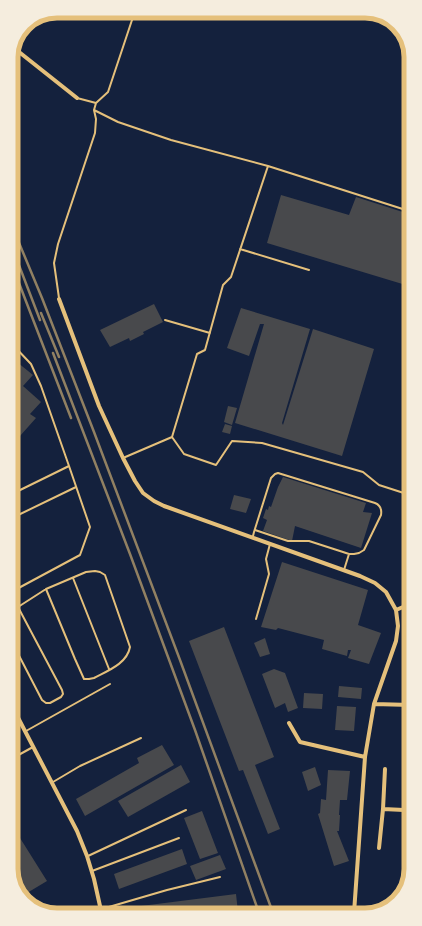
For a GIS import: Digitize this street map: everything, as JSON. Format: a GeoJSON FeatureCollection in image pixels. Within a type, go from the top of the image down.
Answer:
{"type":"FeatureCollection","features":[{"type":"Feature","properties":{"kind":"street"},"geometry":{"type":"LineString","coordinates":[[18,51],[77,98]]}},
{"type":"Feature","properties":{"kind":"street"},"geometry":{"type":"LineString","coordinates":[[59,299],[99,406],[123,458],[135,481],[143,492],[154,501],[164,506],[343,570],[375,583],[386,592],[396,610],[398,626],[396,641],[374,704],[365,757],[354,908]]}},
{"type":"Feature","properties":{"kind":"street"},"geometry":{"type":"LineString","coordinates":[[396,610],[404,607]]}},
{"type":"Feature","properties":{"kind":"street"},"geometry":{"type":"LineString","coordinates":[[374,704],[404,705]]}},
{"type":"Feature","properties":{"kind":"street"},"geometry":{"type":"LineString","coordinates":[[18,718],[77,831],[92,871],[102,908]]}},
{"type":"Feature","properties":{"kind":"street"},"geometry":{"type":"LineString","coordinates":[[289,724],[300,742],[365,757]]}},
{"type":"Feature","properties":{"kind":"street"},"geometry":{"type":"LineString","coordinates":[[378,848],[385,769]]}},
{"type":"Feature","properties":{"kind":"street"},"geometry":{"type":"LineString","coordinates":[[382,809],[404,810]]}},
{"type":"Feature","properties":{"kind":"lane"},"geometry":{"type":"LineString","coordinates":[[59,299],[54,263],[58,244],[95,133],[96,119],[94,110],[96,103],[108,92],[132,18]]}},
{"type":"Feature","properties":{"kind":"lane"},"geometry":{"type":"LineString","coordinates":[[77,98],[96,103]]}},
{"type":"Feature","properties":{"kind":"lane"},"geometry":{"type":"LineString","coordinates":[[94,110],[118,122],[171,140],[268,166],[404,209]]}},
{"type":"Feature","properties":{"kind":"lane"},"geometry":{"type":"LineString","coordinates":[[172,438],[196,354],[204,350],[223,285],[231,277],[268,166]]}},
{"type":"Feature","properties":{"kind":"lane"},"geometry":{"type":"LineString","coordinates":[[240,249],[309,270]]}},
{"type":"Feature","properties":{"kind":"lane"},"geometry":{"type":"LineString","coordinates":[[165,320],[210,333]]}},
{"type":"Feature","properties":{"kind":"lane"},"geometry":{"type":"LineString","coordinates":[[18,350],[31,364],[41,386],[90,527],[80,555],[18,588]]}},
{"type":"Feature","properties":{"kind":"lane"},"geometry":{"type":"LineString","coordinates":[[123,458],[172,438]]}},
{"type":"Feature","properties":{"kind":"lane"},"geometry":{"type":"LineString","coordinates":[[172,438],[184,454],[216,466],[232,441],[262,443],[363,472],[379,485],[404,493]]}},
{"type":"Feature","properties":{"kind":"lane"},"geometry":{"type":"LineString","coordinates":[[18,491],[69,466]]}},
{"type":"Feature","properties":{"kind":"lane"},"geometry":{"type":"LineString","coordinates":[[252,538],[271,478],[278,473],[375,503],[380,506],[382,511],[364,550],[359,553],[349,554],[309,540],[288,541],[255,530]]}},
{"type":"Feature","properties":{"kind":"lane"},"geometry":{"type":"LineString","coordinates":[[18,515],[76,486]]}},
{"type":"Feature","properties":{"kind":"lane"},"geometry":{"type":"LineString","coordinates":[[256,619],[269,574],[266,559],[270,544]]}},
{"type":"Feature","properties":{"kind":"lane"},"geometry":{"type":"LineString","coordinates":[[343,570],[349,554]]}},
{"type":"Feature","properties":{"kind":"lane"},"geometry":{"type":"LineString","coordinates":[[18,654],[42,700],[46,703],[50,703],[61,697],[63,694],[62,690],[18,607],[46,589],[86,572],[95,571],[105,575],[130,647],[127,657],[121,663],[94,678],[84,678],[46,589]]}},
{"type":"Feature","properties":{"kind":"lane"},"geometry":{"type":"LineString","coordinates":[[73,578],[110,669]]}},
{"type":"Feature","properties":{"kind":"lane"},"geometry":{"type":"LineString","coordinates":[[25,732],[110,684]]}},
{"type":"Feature","properties":{"kind":"lane"},"geometry":{"type":"LineString","coordinates":[[52,783],[80,766],[141,738]]}},
{"type":"Feature","properties":{"kind":"lane"},"geometry":{"type":"LineString","coordinates":[[18,755],[33,747]]}},
{"type":"Feature","properties":{"kind":"lane"},"geometry":{"type":"LineString","coordinates":[[87,856],[186,810]]}},
{"type":"Feature","properties":{"kind":"lane"},"geometry":{"type":"LineString","coordinates":[[92,871],[179,838]]}},
{"type":"Feature","properties":{"kind":"lane"},"geometry":{"type":"LineString","coordinates":[[105,908],[167,890],[220,877]]}},
{"type":"Feature","properties":{"kind":"building"},"geometry":{"type":"Polygon","coordinates":[[[281,195],[349,215],[356,197],[404,212],[404,284],[267,243],[281,195]]]}},
{"type":"Feature","properties":{"kind":"building"},"geometry":{"type":"Polygon","coordinates":[[[154,304],[163,322],[143,332],[144,334],[130,341],[129,338],[110,347],[100,330],[154,304]]]}},
{"type":"Feature","properties":{"kind":"building"},"geometry":{"type":"Polygon","coordinates":[[[241,308],[310,329],[282,423],[283,425],[313,329],[374,349],[342,456],[235,423],[264,324],[260,324],[249,356],[227,348],[241,308]]]}},
{"type":"Feature","properties":{"kind":"building"},"geometry":{"type":"Polygon","coordinates":[[[18,363],[33,375],[23,386],[41,402],[30,414],[36,418],[18,438],[18,363]]]}},
{"type":"Feature","properties":{"kind":"building"},"geometry":{"type":"Polygon","coordinates":[[[228,406],[237,408],[232,425],[224,422],[228,406]]]}},
{"type":"Feature","properties":{"kind":"building"},"geometry":{"type":"Polygon","coordinates":[[[225,424],[232,426],[230,434],[222,432],[225,424]]]}},
{"type":"Feature","properties":{"kind":"building"},"geometry":{"type":"Polygon","coordinates":[[[283,477],[366,503],[363,512],[372,513],[361,548],[295,526],[292,541],[263,531],[267,520],[263,518],[266,509],[268,510],[269,506],[271,507],[283,477]]]}},
{"type":"Feature","properties":{"kind":"building"},"geometry":{"type":"Polygon","coordinates":[[[234,495],[251,499],[246,513],[230,509],[234,495]]]}},
{"type":"Feature","properties":{"kind":"building"},"geometry":{"type":"Polygon","coordinates":[[[282,562],[368,590],[358,625],[381,633],[369,664],[348,658],[351,650],[348,650],[347,656],[322,649],[324,640],[278,628],[276,630],[261,627],[282,562]]]}},
{"type":"Feature","properties":{"kind":"building"},"geometry":{"type":"Polygon","coordinates":[[[224,627],[274,757],[255,765],[280,829],[268,834],[243,770],[239,771],[189,641],[224,627]]]}},
{"type":"Feature","properties":{"kind":"building"},"geometry":{"type":"Polygon","coordinates":[[[265,638],[270,654],[260,657],[254,643],[265,638]]]}},
{"type":"Feature","properties":{"kind":"building"},"geometry":{"type":"Polygon","coordinates":[[[274,669],[285,673],[298,708],[288,712],[285,703],[275,708],[262,674],[274,669]]]}},
{"type":"Feature","properties":{"kind":"building"},"geometry":{"type":"Polygon","coordinates":[[[339,686],[362,688],[361,699],[338,697],[339,686]]]}},
{"type":"Feature","properties":{"kind":"building"},"geometry":{"type":"Polygon","coordinates":[[[304,693],[323,694],[322,709],[303,708],[304,693]]]}},
{"type":"Feature","properties":{"kind":"building"},"geometry":{"type":"Polygon","coordinates":[[[337,706],[356,707],[354,731],[335,730],[337,706]]]}},
{"type":"Feature","properties":{"kind":"building"},"geometry":{"type":"Polygon","coordinates":[[[162,745],[174,765],[85,816],[76,799],[139,763],[137,758],[162,745]]]}},
{"type":"Feature","properties":{"kind":"building"},"geometry":{"type":"Polygon","coordinates":[[[181,765],[190,782],[128,817],[118,801],[181,765]]]}},
{"type":"Feature","properties":{"kind":"building"},"geometry":{"type":"Polygon","coordinates":[[[315,767],[321,785],[308,791],[302,772],[315,767]]]}},
{"type":"Feature","properties":{"kind":"building"},"geometry":{"type":"Polygon","coordinates":[[[328,770],[350,771],[347,800],[340,800],[339,831],[337,831],[349,861],[334,866],[318,814],[320,813],[321,799],[326,800],[328,770]]]}},
{"type":"Feature","properties":{"kind":"building"},"geometry":{"type":"Polygon","coordinates":[[[202,811],[218,853],[200,859],[184,818],[202,811]]]}},
{"type":"Feature","properties":{"kind":"building"},"geometry":{"type":"Polygon","coordinates":[[[18,835],[47,881],[27,893],[25,891],[18,874],[18,835]]]}},
{"type":"Feature","properties":{"kind":"building"},"geometry":{"type":"Polygon","coordinates":[[[182,849],[187,864],[119,889],[114,874],[182,849]]]}},
{"type":"Feature","properties":{"kind":"building"},"geometry":{"type":"Polygon","coordinates":[[[220,855],[226,869],[196,880],[190,866],[220,855]]]}},
{"type":"Feature","properties":{"kind":"building"},"geometry":{"type":"Polygon","coordinates":[[[236,894],[238,908],[133,908],[236,894]]]}},
{"type":"Feature","properties":{"kind":"railway"},"geometry":{"type":"LineString","coordinates":[[18,240],[94,432],[271,908]]}},
{"type":"Feature","properties":{"kind":"railway"},"geometry":{"type":"LineString","coordinates":[[18,263],[40,320]]}},
{"type":"Feature","properties":{"kind":"railway"},"geometry":{"type":"LineString","coordinates":[[18,281],[71,418]]}},
{"type":"Feature","properties":{"kind":"railway"},"geometry":{"type":"LineString","coordinates":[[41,313],[59,357]]}},
{"type":"Feature","properties":{"kind":"railway"},"geometry":{"type":"LineString","coordinates":[[53,353],[130,554],[195,730],[257,908]]}}]}
